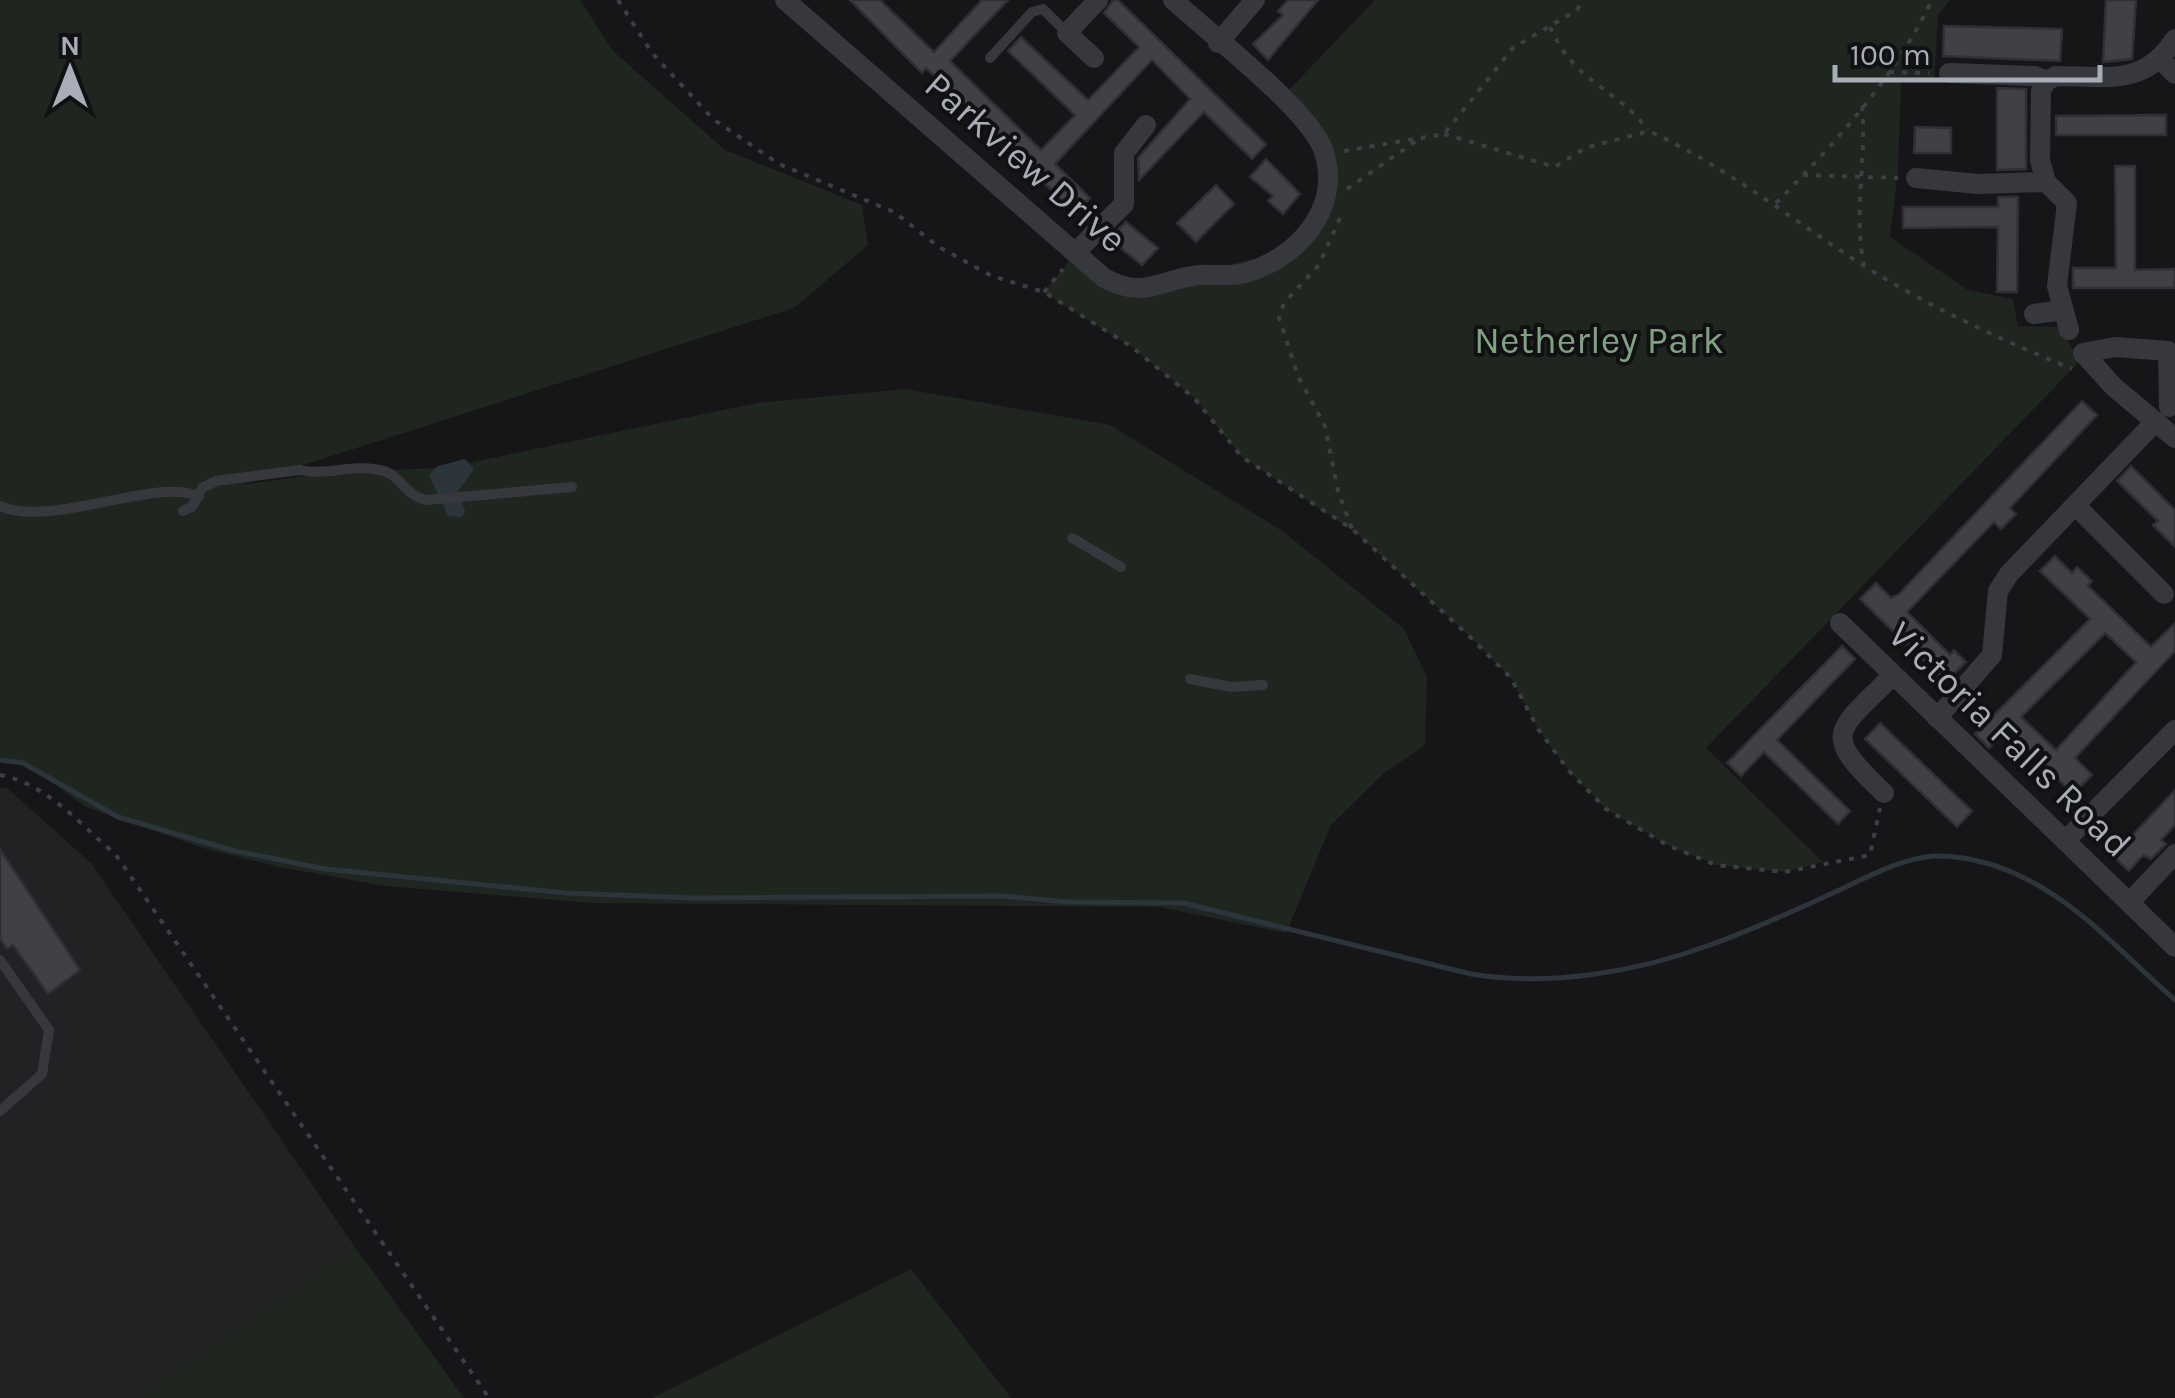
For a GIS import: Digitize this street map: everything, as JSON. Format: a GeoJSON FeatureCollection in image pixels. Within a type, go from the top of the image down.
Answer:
{"type":"FeatureCollection","features":[{"type":"Feature","properties":{"kind":"street","name":"Parkview Drive"},"geometry":{"type":"LineString","coordinates":[[785,0],[1075,253],[1127,290],[1151,290],[1202,275],[1240,275],[1295,249],[1336,190]]}},
{"type":"Feature","properties":{"kind":"street"},"geometry":{"type":"LineString","coordinates":[[1094,58],[1067,33],[1098,0]]}},
{"type":"Feature","properties":{"kind":"street"},"geometry":{"type":"LineString","coordinates":[[1173,0],[1309,124],[1336,190]]}},
{"type":"Feature","properties":{"kind":"street"},"geometry":{"type":"LineString","coordinates":[[1218,42],[1255,0]]}},
{"type":"Feature","properties":{"kind":"street"},"geometry":{"type":"LineString","coordinates":[[2034,314],[2066,320],[2057,286],[2068,203],[2046,182],[2040,160],[2041,91],[2046,81],[2056,76],[2132,76],[2167,67],[2175,39]]}},
{"type":"Feature","properties":{"kind":"street"},"geometry":{"type":"LineString","coordinates":[[1949,73],[2035,76],[2046,81]]}},
{"type":"Feature","properties":{"kind":"street"},"geometry":{"type":"LineString","coordinates":[[1075,253],[1124,204],[1124,153],[1146,124]]}},
{"type":"Feature","properties":{"kind":"street"},"geometry":{"type":"LineString","coordinates":[[1916,178],[2033,185],[2046,182]]}},
{"type":"Feature","properties":{"kind":"street"},"geometry":{"type":"LineString","coordinates":[[1938,718],[1992,655],[1998,592],[2009,574],[2162,414],[2175,438]]}},
{"type":"Feature","properties":{"kind":"street"},"geometry":{"type":"LineString","coordinates":[[2075,505],[2131,575],[2164,594]]}},
{"type":"Feature","properties":{"kind":"street","name":"Victoria Falls Road"},"geometry":{"type":"LineString","coordinates":[[1840,623],[2175,947]]}},
{"type":"Feature","properties":{"kind":"street"},"geometry":{"type":"LineString","coordinates":[[1884,793],[1846,757],[1832,735],[1892,674]]}},
{"type":"Feature","properties":{"kind":"street"},"geometry":{"type":"LineString","coordinates":[[2065,841],[2175,730]]}},
{"type":"Feature","properties":{"kind":"street"},"geometry":{"type":"LineString","coordinates":[[2129,903],[2175,854]]}},
{"type":"Feature","properties":{"kind":"lane"},"geometry":{"type":"LineString","coordinates":[[990,58],[1032,12],[1043,10],[1067,33]]}},
{"type":"Feature","properties":{"kind":"lane"},"geometry":{"type":"LineString","coordinates":[[183,511],[192,507],[206,484],[224,479],[363,468],[392,473],[404,490],[417,498],[572,486]]}},
{"type":"Feature","properties":{"kind":"lane"},"geometry":{"type":"LineString","coordinates":[[0,506],[11,511],[64,510],[176,490],[199,497]]}},
{"type":"Feature","properties":{"kind":"lane"},"geometry":{"type":"LineString","coordinates":[[1072,538],[1122,567]]}},
{"type":"Feature","properties":{"kind":"lane"},"geometry":{"type":"LineString","coordinates":[[1190,679],[1231,687],[1263,685]]}},
{"type":"Feature","properties":{"kind":"lane"},"geometry":{"type":"LineString","coordinates":[[0,960],[50,1030],[42,1074],[0,1111]]}},
{"type":"Feature","properties":{"kind":"path"},"geometry":{"type":"LineString","coordinates":[[618,0],[652,54],[713,119],[779,164],[894,212],[940,247],[992,276],[1044,292],[1132,346],[1194,398],[1242,457],[1352,529],[1511,678],[1538,729],[1568,771],[1606,809],[1667,845],[1716,865],[1785,872],[1870,856],[1884,793]]}},
{"type":"Feature","properties":{"kind":"path"},"geometry":{"type":"LineString","coordinates":[[1444,134],[1513,48],[1577,10],[1582,0]]}},
{"type":"Feature","properties":{"kind":"path"},"geometry":{"type":"LineString","coordinates":[[1776,203],[1889,72],[1932,0]]}},
{"type":"Feature","properties":{"kind":"path"},"geometry":{"type":"LineString","coordinates":[[1550,27],[1563,57],[1637,116],[1649,131],[1776,203],[1864,266],[1988,332],[2081,373]]}},
{"type":"Feature","properties":{"kind":"path"},"geometry":{"type":"LineString","coordinates":[[1889,72],[1949,73]]}},
{"type":"Feature","properties":{"kind":"path"},"geometry":{"type":"LineString","coordinates":[[1862,106],[1865,175],[1860,229],[1864,266]]}},
{"type":"Feature","properties":{"kind":"path"},"geometry":{"type":"LineString","coordinates":[[1324,153],[1444,134],[1555,167],[1584,148],[1649,131]]}},
{"type":"Feature","properties":{"kind":"path"},"geometry":{"type":"LineString","coordinates":[[1336,190],[1416,141]]}},
{"type":"Feature","properties":{"kind":"path"},"geometry":{"type":"LineString","coordinates":[[1803,175],[1916,178]]}},
{"type":"Feature","properties":{"kind":"path"},"geometry":{"type":"LineString","coordinates":[[1343,205],[1328,250],[1284,303],[1279,318],[1298,376],[1325,426],[1338,491],[1352,529]]}},
{"type":"Feature","properties":{"kind":"path"},"geometry":{"type":"LineString","coordinates":[[1044,292],[1075,253]]}},
{"type":"Feature","properties":{"kind":"path"},"geometry":{"type":"LineString","coordinates":[[0,775],[21,779],[44,793],[116,855],[489,1398]]}},
{"type":"Feature","properties":{"kind":"shaded area"},"geometry":{"type":"Polygon","coordinates":[[[465,459],[474,469],[458,491],[465,511],[462,517],[448,516],[429,475],[438,466],[465,459]]]}},
{"type":"Feature","properties":{"kind":"shaded area"},"geometry":{"type":"Polygon","coordinates":[[[0,788],[7,788],[91,863],[355,1247],[137,1398],[0,1398],[0,788]]]}},
{"type":"Feature","properties":{"kind":"green space"},"geometry":{"type":"Polygon","coordinates":[[[0,0],[580,0],[613,51],[725,150],[862,205],[868,245],[794,308],[241,485],[333,472],[443,468],[757,403],[905,389],[1110,425],[1284,532],[1404,629],[1427,677],[1425,745],[1383,774],[1331,825],[1286,933],[1159,907],[592,903],[385,886],[279,867],[203,848],[86,807],[23,762],[0,760],[0,0]]]}},
{"type":"Feature","properties":{"kind":"green space","name":"Netherley Park"},"geometry":{"type":"Polygon","coordinates":[[[1375,0],[1950,0],[1938,15],[1934,81],[1901,82],[1898,172],[1890,237],[1968,290],[2013,299],[2018,326],[2060,327],[2080,361],[1706,748],[1823,862],[1785,872],[1716,865],[1667,845],[1606,809],[1569,771],[1538,729],[1511,678],[1468,635],[1356,533],[1242,457],[1194,398],[1132,347],[1044,293],[1075,253],[1126,290],[1295,249],[1327,186],[1289,90],[1375,0]]]}},
{"type":"Feature","properties":{"kind":"green space"},"geometry":{"type":"Polygon","coordinates":[[[355,1247],[464,1398],[136,1398],[355,1247]]]}},
{"type":"Feature","properties":{"kind":"green space"},"geometry":{"type":"Polygon","coordinates":[[[911,1269],[1011,1398],[652,1398],[911,1269]]]}},
{"type":"Feature","properties":{"kind":"building"},"geometry":{"type":"Polygon","coordinates":[[[850,0],[880,0],[934,52],[982,0],[1008,0],[950,61],[1041,150],[1075,115],[1008,51],[1021,37],[1088,100],[1139,47],[1104,13],[1113,0],[1118,0],[1266,144],[1252,159],[1204,112],[1139,180],[1138,158],[1190,99],[1152,60],[1055,164],[1090,198],[1075,213],[926,68],[922,73],[850,0]]]}},
{"type":"Feature","properties":{"kind":"building"},"geometry":{"type":"Polygon","coordinates":[[[1288,0],[1318,0],[1268,60],[1253,44],[1283,15],[1278,11],[1288,0]]]}},
{"type":"Feature","properties":{"kind":"building"},"geometry":{"type":"Polygon","coordinates":[[[2106,0],[2136,0],[2132,59],[2103,62],[2106,0]]]}},
{"type":"Feature","properties":{"kind":"building"},"geometry":{"type":"Polygon","coordinates":[[[1944,26],[2062,29],[2060,61],[1943,56],[1944,26]]]}},
{"type":"Feature","properties":{"kind":"building"},"geometry":{"type":"Polygon","coordinates":[[[1997,88],[2026,89],[2026,169],[1997,170],[1997,88]]]}},
{"type":"Feature","properties":{"kind":"building"},"geometry":{"type":"Polygon","coordinates":[[[2166,115],[2166,135],[2056,135],[2056,116],[2166,115]]]}},
{"type":"Feature","properties":{"kind":"building"},"geometry":{"type":"Polygon","coordinates":[[[1915,127],[1951,128],[1951,153],[1914,153],[1915,127]]]}},
{"type":"Feature","properties":{"kind":"building"},"geometry":{"type":"Polygon","coordinates":[[[1266,159],[1300,194],[1283,214],[1268,201],[1273,196],[1250,177],[1266,159]]]}},
{"type":"Feature","properties":{"kind":"building"},"geometry":{"type":"Polygon","coordinates":[[[2115,166],[2135,166],[2135,270],[2175,269],[2175,288],[2073,288],[2073,268],[2116,268],[2115,166]]]}},
{"type":"Feature","properties":{"kind":"building"},"geometry":{"type":"Polygon","coordinates":[[[1216,185],[1234,204],[1196,242],[1177,223],[1216,185]]]}},
{"type":"Feature","properties":{"kind":"building"},"geometry":{"type":"Polygon","coordinates":[[[1998,197],[2018,197],[2017,292],[1997,292],[1998,227],[1903,228],[1903,207],[1998,207],[1998,197]]]}},
{"type":"Feature","properties":{"kind":"building"},"geometry":{"type":"Polygon","coordinates":[[[1126,222],[1158,248],[1142,265],[1109,239],[1126,222]]]}},
{"type":"Feature","properties":{"kind":"building"},"geometry":{"type":"Polygon","coordinates":[[[2082,401],[2097,415],[2010,508],[2016,514],[2001,529],[1994,522],[1907,612],[1950,655],[1954,650],[1966,662],[1945,682],[1860,599],[1876,583],[1891,598],[1899,594],[2082,401]]]}},
{"type":"Feature","properties":{"kind":"building"},"geometry":{"type":"Polygon","coordinates":[[[2131,466],[2175,510],[2175,547],[2153,525],[2158,521],[2117,481],[2131,466]]]}},
{"type":"Feature","properties":{"kind":"building"},"geometry":{"type":"Polygon","coordinates":[[[2055,556],[2072,573],[2077,567],[2092,581],[2088,586],[2151,647],[2175,623],[2175,651],[2075,758],[2092,775],[2073,794],[2008,730],[1989,748],[1975,734],[2090,619],[2040,571],[2055,556]],[[2105,633],[2021,717],[2056,750],[2136,662],[2105,633]]]}},
{"type":"Feature","properties":{"kind":"building"},"geometry":{"type":"Polygon","coordinates":[[[1842,646],[1855,659],[1777,740],[1850,811],[1838,824],[1764,752],[1741,776],[1727,763],[1842,646]]]}},
{"type":"Feature","properties":{"kind":"building"},"geometry":{"type":"Polygon","coordinates":[[[1880,723],[1972,811],[1957,827],[1865,739],[1880,723]]]}},
{"type":"Feature","properties":{"kind":"building"},"geometry":{"type":"Polygon","coordinates":[[[2175,790],[2175,825],[2161,840],[2166,844],[2151,859],[2143,855],[2129,871],[2113,856],[2175,790]]]}},
{"type":"Feature","properties":{"kind":"building"},"geometry":{"type":"Polygon","coordinates":[[[0,849],[80,970],[48,994],[13,945],[7,949],[0,939],[0,849]]]}},
{"type":"Feature","properties":{"kind":"waterway"},"geometry":{"type":"LineString","coordinates":[[0,760],[23,763],[118,817],[231,850],[325,869],[566,893],[693,898],[1002,896],[1068,902],[1183,903],[1501,978],[1562,978],[1653,963],[1741,933],[1897,865],[1935,856],[1955,857],[2007,870],[2060,899],[2175,1000]]}}]}
